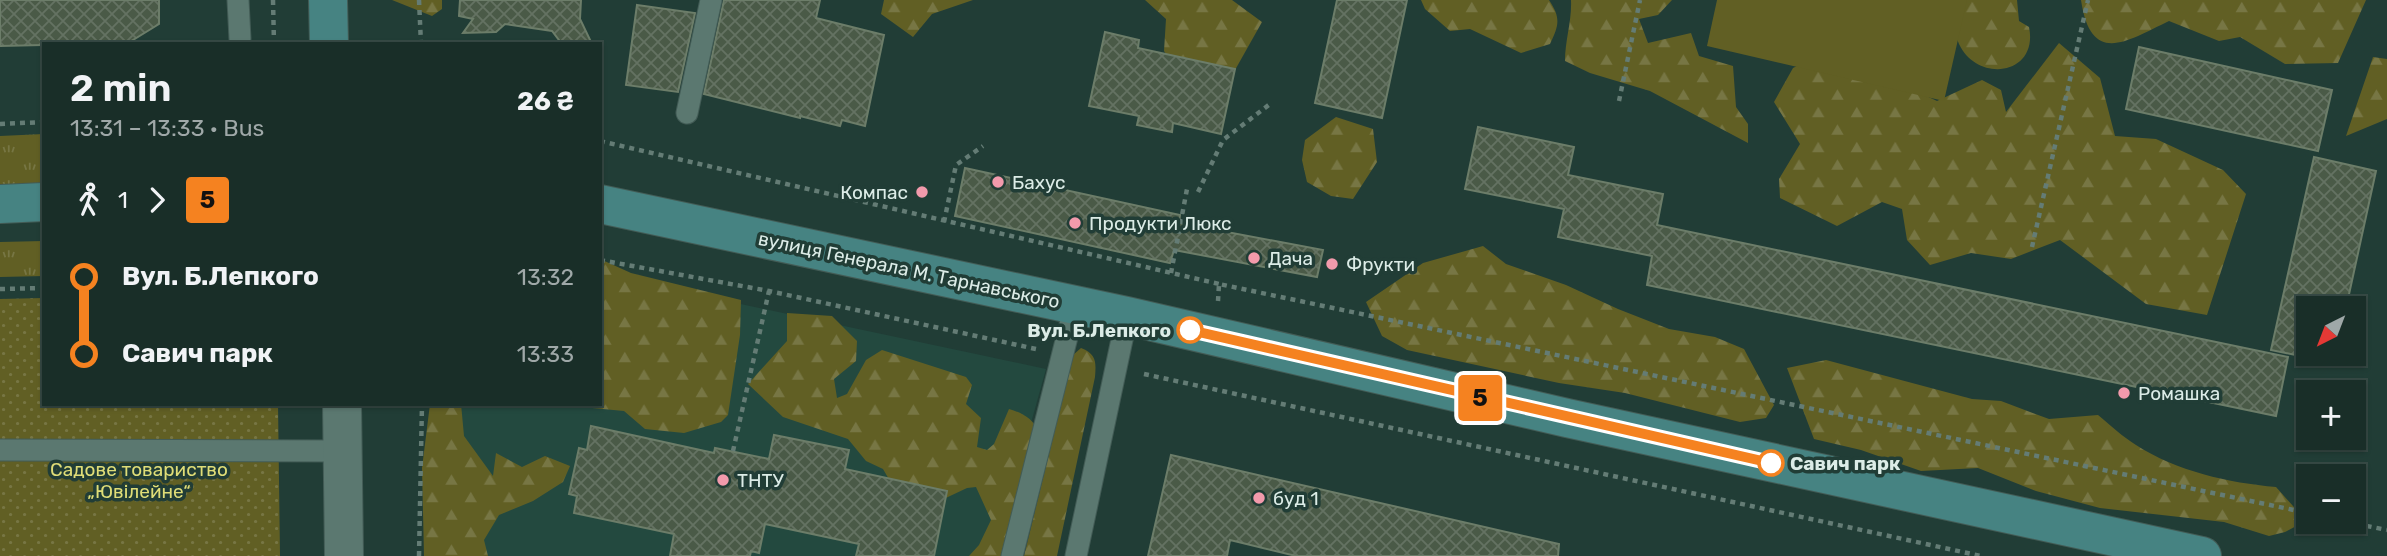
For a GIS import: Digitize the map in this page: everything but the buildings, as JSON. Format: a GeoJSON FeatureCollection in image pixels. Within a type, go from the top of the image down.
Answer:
{"type":"FeatureCollection","features":[{"type":"Feature","properties":{"kind":"main road"},"geometry":{"type":"LineString","coordinates":[[328,0],[329,42]]}},
{"type":"Feature","properties":{"kind":"main road"},"geometry":{"type":"LineString","coordinates":[[0,204],[42,202]]}},
{"type":"Feature","properties":{"kind":"main road","name":"вулиця Генерала М. Тарнавського"},"geometry":{"type":"LineString","coordinates":[[602,204],[1127,316],[1567,418],[2191,555]]}},
{"type":"Feature","properties":{"kind":"street"},"geometry":{"type":"LineString","coordinates":[[342,406],[344,556]]}},
{"type":"Feature","properties":{"kind":"lane"},"geometry":{"type":"LineString","coordinates":[[238,0],[240,39]]}},
{"type":"Feature","properties":{"kind":"lane"},"geometry":{"type":"LineString","coordinates":[[687,113],[711,0]]}},
{"type":"Feature","properties":{"kind":"lane"},"geometry":{"type":"LineString","coordinates":[[1012,556],[1075,305]]}},
{"type":"Feature","properties":{"kind":"lane"},"geometry":{"type":"LineString","coordinates":[[1076,556],[1127,316]]}},
{"type":"Feature","properties":{"kind":"lane"},"geometry":{"type":"LineString","coordinates":[[0,450],[344,452]]}},
{"type":"Feature","properties":{"kind":"path"},"geometry":{"type":"LineString","coordinates":[[273,0],[274,42]]}},
{"type":"Feature","properties":{"kind":"path"},"geometry":{"type":"LineString","coordinates":[[419,0],[421,42]]}},
{"type":"Feature","properties":{"kind":"path"},"geometry":{"type":"LineString","coordinates":[[1619,101],[1640,0]]}},
{"type":"Feature","properties":{"kind":"path"},"geometry":{"type":"LineString","coordinates":[[2032,247],[2088,0]]}},
{"type":"Feature","properties":{"kind":"path"},"geometry":{"type":"LineString","coordinates":[[1198,192],[1223,140],[1270,104]]}},
{"type":"Feature","properties":{"kind":"path"},"geometry":{"type":"LineString","coordinates":[[0,124],[42,122]]}},
{"type":"Feature","properties":{"kind":"path"},"geometry":{"type":"LineString","coordinates":[[602,141],[1219,284],[2296,510]]}},
{"type":"Feature","properties":{"kind":"path"},"geometry":{"type":"LineString","coordinates":[[944,222],[956,165],[983,146]]}},
{"type":"Feature","properties":{"kind":"path"},"geometry":{"type":"LineString","coordinates":[[1171,273],[1187,190]]}},
{"type":"Feature","properties":{"kind":"path"},"geometry":{"type":"LineString","coordinates":[[602,260],[769,291],[1064,355]]}},
{"type":"Feature","properties":{"kind":"path"},"geometry":{"type":"LineString","coordinates":[[1217,312],[1219,284]]}},
{"type":"Feature","properties":{"kind":"path"},"geometry":{"type":"LineString","coordinates":[[0,289],[42,288]]}},
{"type":"Feature","properties":{"kind":"path"},"geometry":{"type":"LineString","coordinates":[[733,451],[769,291]]}},
{"type":"Feature","properties":{"kind":"path"},"geometry":{"type":"LineString","coordinates":[[1115,368],[1981,556]]}},
{"type":"Feature","properties":{"kind":"path"},"geometry":{"type":"LineString","coordinates":[[419,556],[422,406]]}},
{"type":"Feature","properties":{"kind":"path"},"geometry":{"type":"LineString","coordinates":[[2366,526],[2387,530]]}},
{"type":"Feature","properties":{"kind":"shaded area","name":"ТНТУ"},"geometry":{"type":"Polygon","coordinates":[[[602,274],[1046,369],[994,556],[430,556],[432,406],[602,406],[602,274]]]}},
{"type":"Feature","properties":{"kind":"green space"},"geometry":{"type":"Polygon","coordinates":[[[392,0],[442,0],[442,9],[432,16],[392,0]]]}},
{"type":"Feature","properties":{"kind":"green space"},"geometry":{"type":"Polygon","coordinates":[[[884,0],[973,0],[932,14],[913,37],[881,14],[884,0]]]}},
{"type":"Feature","properties":{"kind":"green space"},"geometry":{"type":"Polygon","coordinates":[[[1145,0],[1232,0],[1262,22],[1235,70],[1172,63],[1164,51],[1166,19],[1145,0]]]}},
{"type":"Feature","properties":{"kind":"green space"},"geometry":{"type":"Polygon","coordinates":[[[1421,0],[1549,0],[1557,17],[1557,26],[1550,44],[1521,53],[1470,29],[1450,31],[1425,9],[1421,0]]]}},
{"type":"Feature","properties":{"kind":"green space"},"geometry":{"type":"Polygon","coordinates":[[[1571,0],[1672,0],[1658,15],[1639,19],[1648,43],[1691,33],[1699,56],[1733,66],[1736,107],[1748,124],[1748,143],[1650,91],[1590,73],[1565,61],[1571,0]]]}},
{"type":"Feature","properties":{"kind":"green space"},"geometry":{"type":"Polygon","coordinates":[[[1717,0],[1967,0],[1944,101],[1707,46],[1717,0]]]}},
{"type":"Feature","properties":{"kind":"green space"},"geometry":{"type":"Polygon","coordinates":[[[1953,0],[2017,0],[2019,21],[2029,27],[2030,43],[2025,56],[2016,64],[1992,69],[1979,65],[1968,57],[1957,39],[1953,0]]]}},
{"type":"Feature","properties":{"kind":"green space"},"geometry":{"type":"Polygon","coordinates":[[[2081,0],[2366,0],[2338,63],[2285,64],[2240,37],[2219,41],[2169,21],[2125,41],[2102,41],[2093,34],[2086,21],[2081,0]]]}},
{"type":"Feature","properties":{"kind":"green space"},"geometry":{"type":"Polygon","coordinates":[[[2059,43],[2100,78],[2115,136],[2156,139],[2223,170],[2246,194],[2207,315],[2146,304],[2060,240],[2011,259],[1971,253],[1930,265],[1907,240],[1902,209],[1882,202],[1837,226],[1780,198],[1779,179],[1800,144],[1774,102],[1793,68],[1820,55],[1888,78],[1937,101],[1982,80],[2001,90],[2006,112],[2059,43]]]}},
{"type":"Feature","properties":{"kind":"green space"},"geometry":{"type":"Polygon","coordinates":[[[2373,57],[2387,59],[2387,119],[2346,136],[2373,57]]]}},
{"type":"Feature","properties":{"kind":"green space"},"geometry":{"type":"Polygon","coordinates":[[[1336,117],[1373,129],[1377,162],[1353,199],[1331,196],[1307,182],[1302,160],[1305,140],[1336,117]]]}},
{"type":"Feature","properties":{"kind":"green space"},"geometry":{"type":"Polygon","coordinates":[[[42,134],[42,184],[0,185],[0,136],[42,134]]]}},
{"type":"Feature","properties":{"kind":"green space"},"geometry":{"type":"Polygon","coordinates":[[[42,241],[42,276],[0,277],[0,242],[42,241]]]}},
{"type":"Feature","properties":{"kind":"green space"},"geometry":{"type":"Polygon","coordinates":[[[1483,246],[1506,264],[1566,285],[1618,309],[1669,329],[1715,337],[1744,349],[1774,405],[1766,418],[1740,422],[1625,393],[1559,383],[1407,350],[1382,336],[1366,302],[1423,263],[1483,246]]]}},
{"type":"Feature","properties":{"kind":"green space"},"geometry":{"type":"Polygon","coordinates":[[[602,260],[631,273],[741,300],[740,335],[728,415],[721,422],[684,433],[645,429],[624,411],[571,406],[602,406],[602,260]]]}},
{"type":"Feature","properties":{"kind":"green space","name":"Садове товариство „Ювілейне“"},"geometry":{"type":"Polygon","coordinates":[[[42,298],[42,406],[278,406],[280,556],[0,556],[0,299],[42,298]]]}},
{"type":"Feature","properties":{"kind":"green space"},"geometry":{"type":"Polygon","coordinates":[[[787,313],[832,316],[857,341],[856,361],[834,379],[837,398],[847,394],[866,360],[882,350],[966,377],[972,385],[966,404],[981,418],[977,447],[987,450],[994,444],[1009,409],[1034,423],[1039,432],[1011,556],[969,556],[979,545],[991,520],[976,487],[967,488],[933,504],[897,493],[883,469],[866,461],[848,439],[783,417],[748,384],[787,341],[787,313]]]}},
{"type":"Feature","properties":{"kind":"green space"},"geometry":{"type":"Polygon","coordinates":[[[1081,348],[1090,353],[1094,360],[1095,377],[1057,556],[1024,556],[1073,355],[1081,348]]]}},
{"type":"Feature","properties":{"kind":"green space"},"geometry":{"type":"Polygon","coordinates":[[[1826,360],[1972,399],[2001,401],[2049,419],[2098,415],[2131,442],[2185,469],[2222,479],[2276,487],[2296,509],[2296,526],[2269,536],[2224,522],[2100,508],[2036,491],[1978,468],[1921,471],[1861,450],[1814,439],[1787,368],[1826,360]]]}},
{"type":"Feature","properties":{"kind":"green space"},"geometry":{"type":"Polygon","coordinates":[[[430,406],[461,406],[464,436],[493,476],[496,453],[522,467],[545,456],[570,466],[563,482],[533,501],[499,515],[484,540],[488,556],[424,556],[422,468],[430,406]]]}},
{"type":"Feature","properties":{"kind":"bus line","name":"5"},"geometry":{"type":"LineString","coordinates":[[1190,330],[1771,463]]}},
{"type":"Feature","properties":{"kind":"place","name":"Бахус"},"geometry":{"type":"Point","coordinates":[998,182]}},
{"type":"Feature","properties":{"kind":"place","name":"Компас"},"geometry":{"type":"Point","coordinates":[922,192]}},
{"type":"Feature","properties":{"kind":"place","name":"Продукти Люкс"},"geometry":{"type":"Point","coordinates":[1075,223]}},
{"type":"Feature","properties":{"kind":"place","name":"Дача"},"geometry":{"type":"Point","coordinates":[1254,258]}},
{"type":"Feature","properties":{"kind":"place","name":"Фрукти"},"geometry":{"type":"Point","coordinates":[1332,264]}},
{"type":"Feature","properties":{"kind":"place","name":"Вул. Б.Лепкого"},"geometry":{"type":"Point","coordinates":[1190,330]}},
{"type":"Feature","properties":{"kind":"place","name":"Ромашка"},"geometry":{"type":"Point","coordinates":[2124,393]}},
{"type":"Feature","properties":{"kind":"place","name":"Савич парк"},"geometry":{"type":"Point","coordinates":[1771,463]}},
{"type":"Feature","properties":{"kind":"place","name":"ТНТУ"},"geometry":{"type":"Point","coordinates":[723,480]}},
{"type":"Feature","properties":{"kind":"place","name":"буд 1"},"geometry":{"type":"Point","coordinates":[1259,498]}}]}
